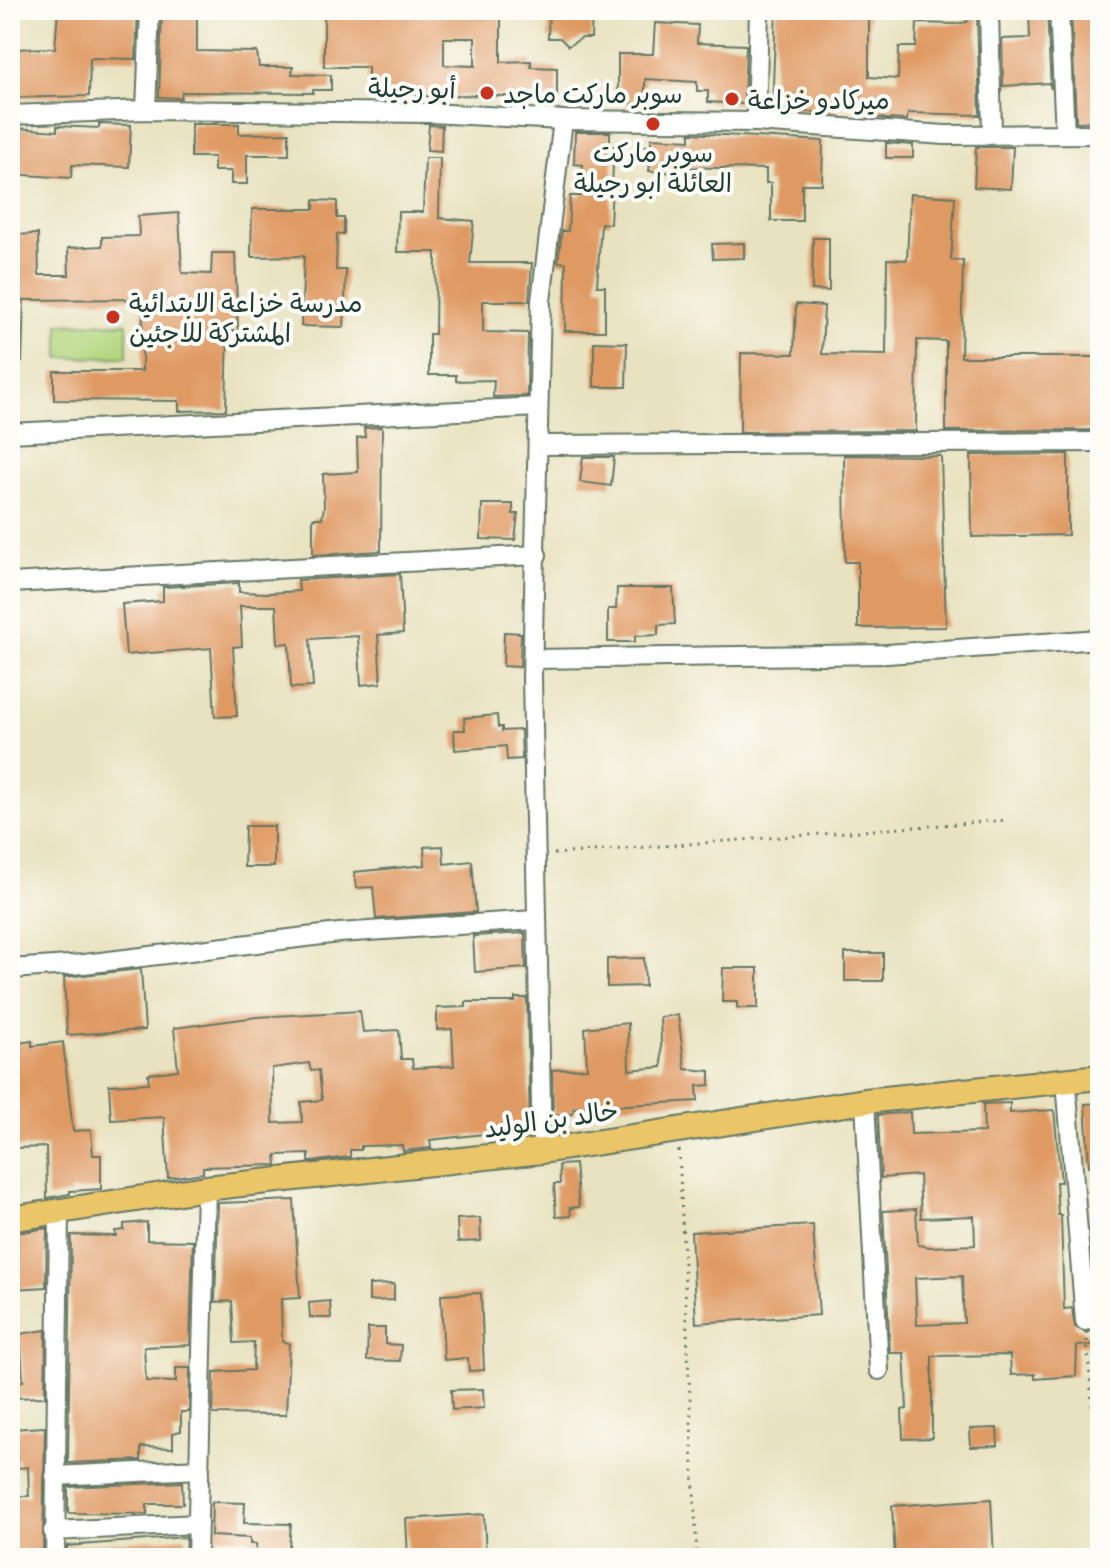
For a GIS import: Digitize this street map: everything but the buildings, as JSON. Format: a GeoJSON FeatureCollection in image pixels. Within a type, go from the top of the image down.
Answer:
{"type":"FeatureCollection","features":[{"type":"Feature","properties":{"kind":"main road","name":"خالد بن الوليد"},"geometry":{"type":"LineString","coordinates":[[10,1219],[206,1188],[542,1151],[865,1101],[1100,1077]]}},
{"type":"Feature","properties":{"kind":"street"},"geometry":{"type":"LineString","coordinates":[[146,110],[150,10]]}},
{"type":"Feature","properties":{"kind":"street"},"geometry":{"type":"LineString","coordinates":[[756,122],[759,10]]}},
{"type":"Feature","properties":{"kind":"street"},"geometry":{"type":"LineString","coordinates":[[989,10],[992,133]]}},
{"type":"Feature","properties":{"kind":"street"},"geometry":{"type":"LineString","coordinates":[[1059,10],[1065,133]]}},
{"type":"Feature","properties":{"kind":"street","name":"أبو رجيلة"},"geometry":{"type":"LineString","coordinates":[[10,115],[146,110],[430,113],[563,120],[756,122],[945,135],[1100,134]]}},
{"type":"Feature","properties":{"kind":"street"},"geometry":{"type":"LineString","coordinates":[[542,1151],[534,856],[533,659],[538,407],[541,301],[563,120]]}},
{"type":"Feature","properties":{"kind":"street"},"geometry":{"type":"LineString","coordinates":[[10,433],[538,407]]}},
{"type":"Feature","properties":{"kind":"street"},"geometry":{"type":"LineString","coordinates":[[538,445],[1100,442]]}},
{"type":"Feature","properties":{"kind":"street"},"geometry":{"type":"LineString","coordinates":[[10,583],[537,555]]}},
{"type":"Feature","properties":{"kind":"street"},"geometry":{"type":"LineString","coordinates":[[533,659],[887,654],[1100,639]]}},
{"type":"Feature","properties":{"kind":"street"},"geometry":{"type":"LineString","coordinates":[[10,969],[84,964],[339,933],[535,920]]}},
{"type":"Feature","properties":{"kind":"street"},"geometry":{"type":"LineString","coordinates":[[1066,1080],[1085,1321]]}},
{"type":"Feature","properties":{"kind":"street"},"geometry":{"type":"LineString","coordinates":[[865,1101],[879,1370]]}},
{"type":"Feature","properties":{"kind":"street"},"geometry":{"type":"LineString","coordinates":[[197,1558],[206,1188]]}},
{"type":"Feature","properties":{"kind":"street"},"geometry":{"type":"LineString","coordinates":[[55,1558],[59,1212]]}},
{"type":"Feature","properties":{"kind":"street"},"geometry":{"type":"LineString","coordinates":[[55,1476],[200,1469]]}},
{"type":"Feature","properties":{"kind":"street"},"geometry":{"type":"LineString","coordinates":[[53,1531],[198,1524]]}},
{"type":"Feature","properties":{"kind":"path"},"geometry":{"type":"LineString","coordinates":[[534,856],[1008,820]]}},
{"type":"Feature","properties":{"kind":"path"},"geometry":{"type":"LineString","coordinates":[[678,1128],[697,1558]]}},
{"type":"Feature","properties":{"kind":"path"},"geometry":{"type":"LineString","coordinates":[[1085,1321],[1100,1503]]}},
{"type":"Feature","properties":{"kind":"green space"},"geometry":{"type":"Polygon","coordinates":[[[127,323],[127,357],[59,358],[59,324],[127,323]]]}},
{"type":"Feature","properties":{"kind":"place","name":"سوبر ماركت ماجد"},"geometry":{"type":"Point","coordinates":[487,93]}},
{"type":"Feature","properties":{"kind":"place","name":"ميركادو خزاعة"},"geometry":{"type":"Point","coordinates":[732,99]}},
{"type":"Feature","properties":{"kind":"place","name":"سوبر ماركت العائلة ابو رجيلة"},"geometry":{"type":"Point","coordinates":[653,124]}},
{"type":"Feature","properties":{"kind":"place","name":"مدرسة خزاعة الابتدائية المشتركة للاجئين"},"geometry":{"type":"Point","coordinates":[113,317]}}]}
